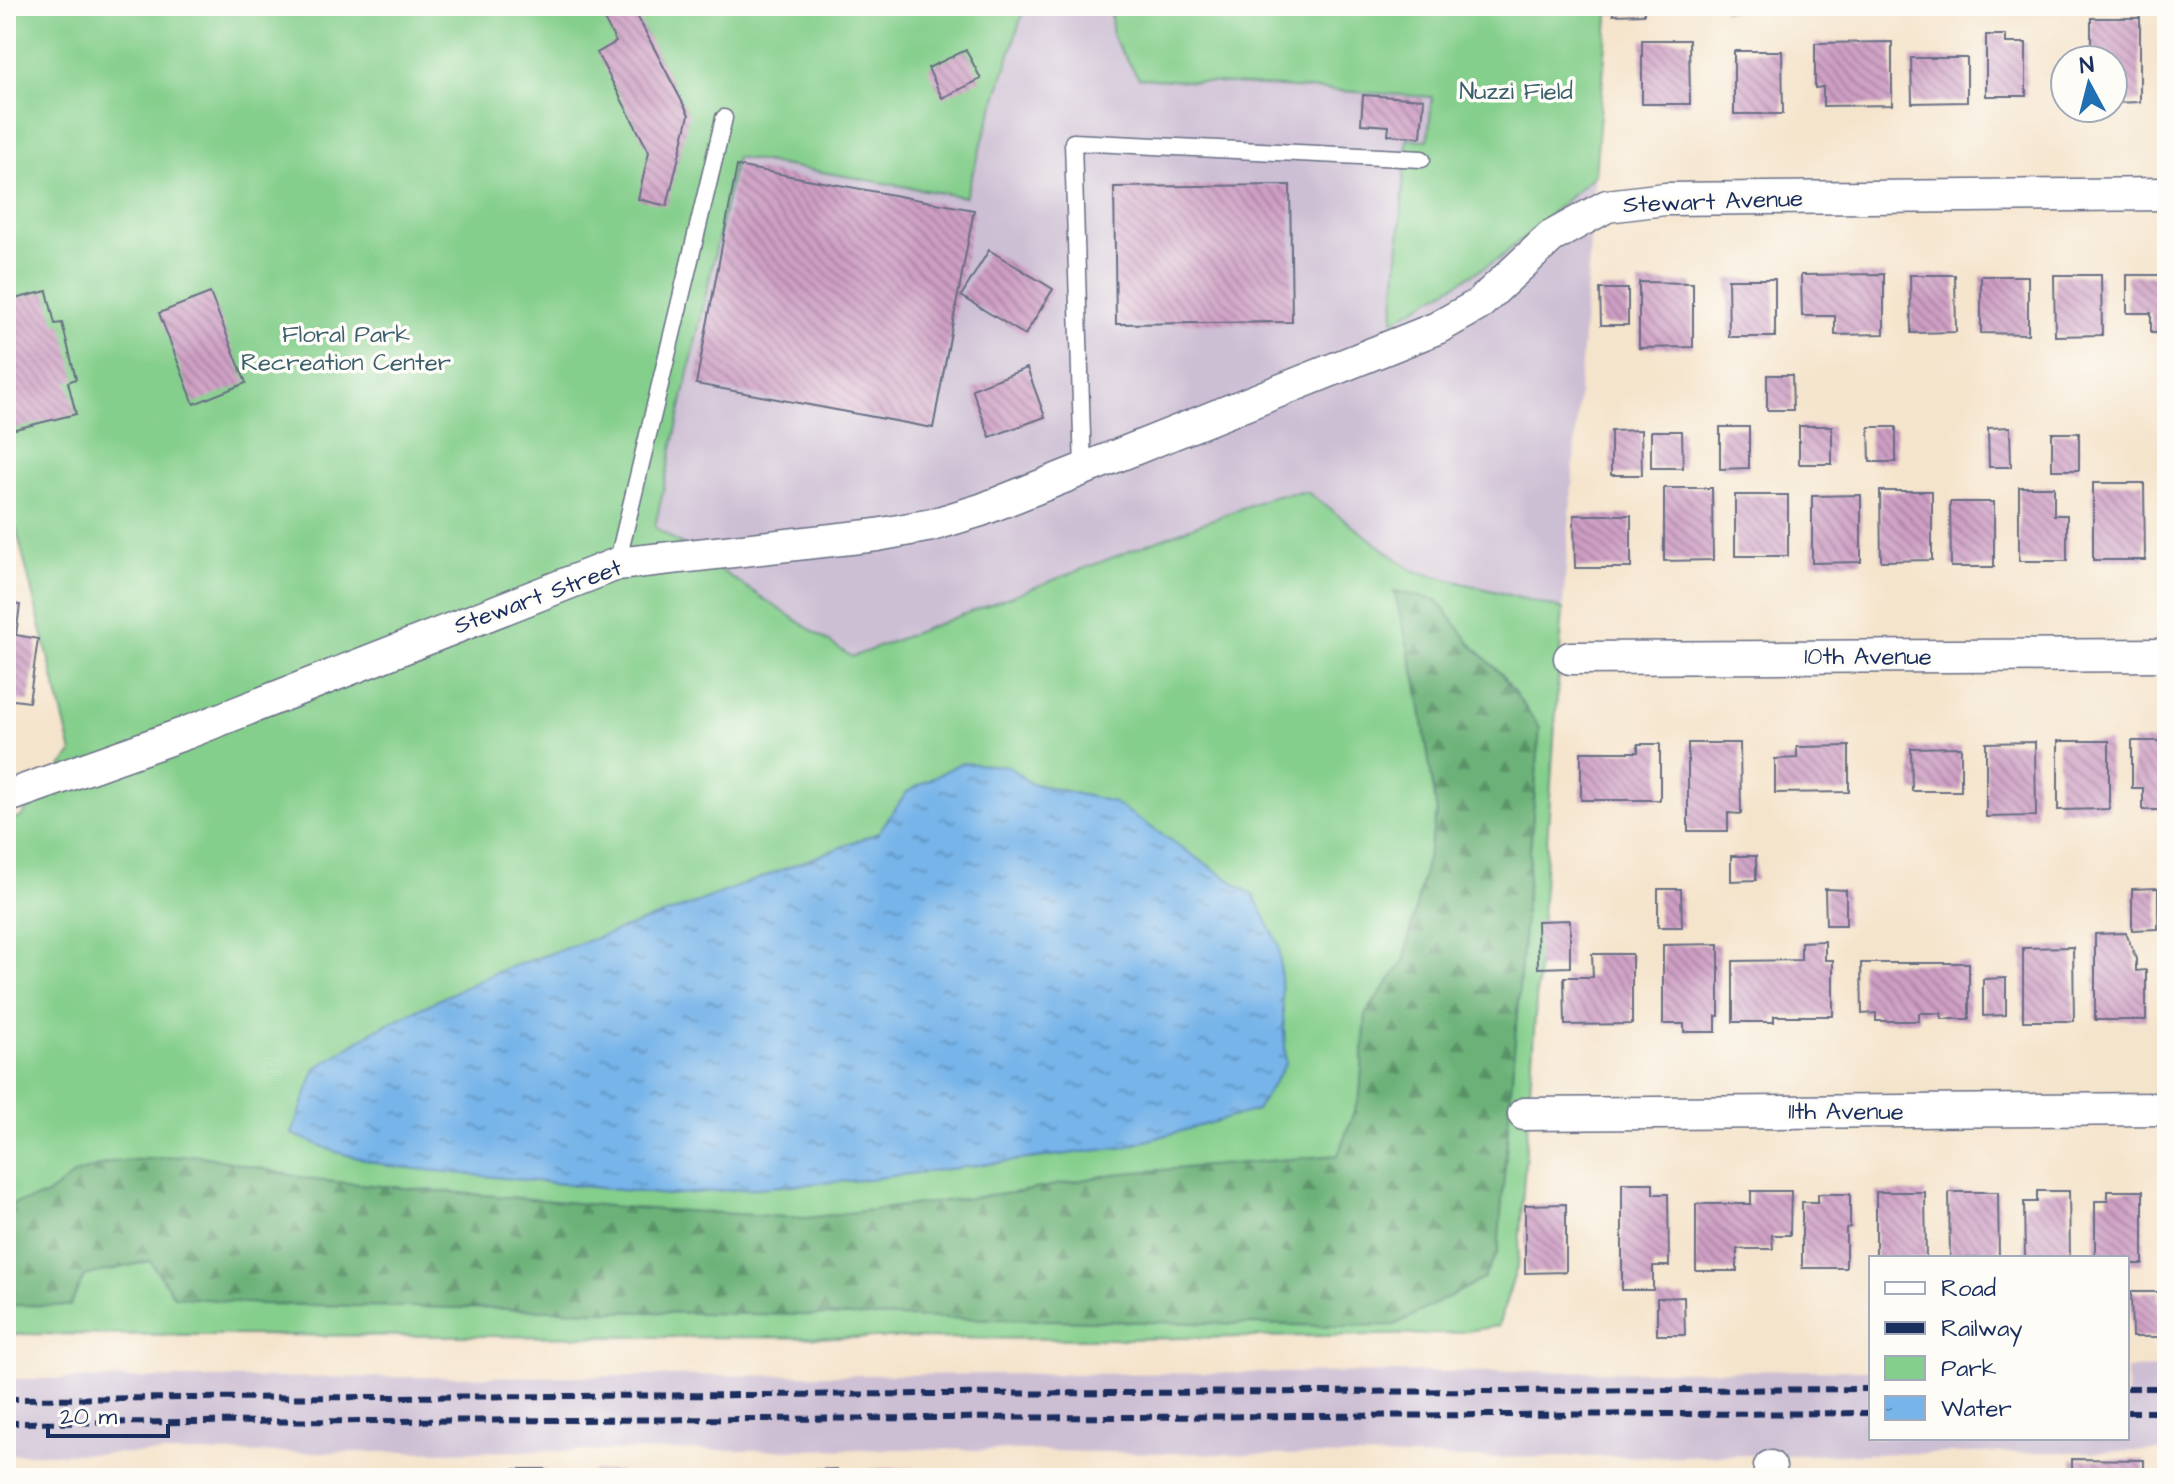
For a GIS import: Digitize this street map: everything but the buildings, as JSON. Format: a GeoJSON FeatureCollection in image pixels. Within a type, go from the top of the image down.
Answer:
{"type":"FeatureCollection","features":[{"type":"Feature","properties":{"kind":"street","name":"Stewart Avenue"},"geometry":{"type":"LineString","coordinates":[[1176,432],[1437,328],[1478,305],[1551,237],[1607,206],[1665,199],[2167,194]]}},
{"type":"Feature","properties":{"kind":"street","name":"Stewart Street"},"geometry":{"type":"LineString","coordinates":[[8,795],[186,733],[617,564],[877,535],[932,525],[981,510],[1176,432]]}},
{"type":"Feature","properties":{"kind":"street","name":"10th Avenue"},"geometry":{"type":"LineString","coordinates":[[1570,658],[2167,655]]}},
{"type":"Feature","properties":{"kind":"street","name":"11th Avenue"},"geometry":{"type":"LineString","coordinates":[[1524,1114],[2167,1109]]}},
{"type":"Feature","properties":{"kind":"lane"},"geometry":{"type":"LineString","coordinates":[[617,564],[724,118]]}},
{"type":"Feature","properties":{"kind":"lane"},"geometry":{"type":"LineString","coordinates":[[1083,469],[1073,142],[1422,159]]}},
{"type":"Feature","properties":{"kind":"shaded area"},"geometry":{"type":"Polygon","coordinates":[[[1025,6],[1110,6],[1113,38],[1139,78],[1432,97],[1428,140],[1407,140],[1393,320],[1500,258],[1595,175],[1563,609],[1412,570],[1307,492],[1275,495],[852,657],[655,527],[736,156],[965,197],[1025,6]]]}},
{"type":"Feature","properties":{"kind":"shaded area"},"geometry":{"type":"Polygon","coordinates":[[[2167,1368],[2167,1451],[1470,1458],[921,1449],[6,1454],[6,1379],[1869,1370],[1869,1440],[2129,1440],[2129,1369],[2167,1368]]]}},
{"type":"Feature","properties":{"kind":"green space","name":"Floral Park Recreation Center"},"geometry":{"type":"Polygon","coordinates":[[[6,6],[1025,6],[965,197],[736,157],[655,527],[852,657],[1276,495],[1307,492],[1412,570],[1563,609],[1518,1264],[1498,1326],[1447,1334],[1120,1339],[6,1334],[6,822],[21,817],[72,753],[16,527],[6,525],[6,6]]]}},
{"type":"Feature","properties":{"kind":"green space","name":"Nuzzi Field"},"geometry":{"type":"Polygon","coordinates":[[[1110,6],[1609,6],[1595,175],[1500,258],[1393,321],[1407,139],[1428,140],[1432,97],[1139,78],[1113,38],[1110,6]]]}},
{"type":"Feature","properties":{"kind":"green space"},"geometry":{"type":"Polygon","coordinates":[[[1394,591],[1437,600],[1472,645],[1502,675],[1540,728],[1498,1252],[1483,1279],[1395,1325],[257,1304],[174,1296],[150,1261],[84,1276],[70,1306],[6,1305],[6,1205],[45,1196],[75,1174],[110,1162],[198,1155],[314,1180],[633,1208],[806,1218],[1019,1192],[1113,1174],[1338,1155],[1360,1095],[1366,1013],[1404,961],[1437,813],[1417,683],[1394,591]]]}},
{"type":"Feature","properties":{"kind":"water"},"geometry":{"type":"Polygon","coordinates":[[[960,763],[1008,766],[1030,783],[1113,802],[1254,896],[1279,945],[1286,1063],[1257,1110],[1124,1147],[861,1180],[667,1195],[389,1166],[336,1152],[292,1134],[316,1068],[377,1029],[499,971],[669,913],[878,833],[907,792],[960,763]]]}},
{"type":"Feature","properties":{"kind":"railway"},"geometry":{"type":"LineString","coordinates":[[2129,1388],[2167,1388]]}},
{"type":"Feature","properties":{"kind":"railway"},"geometry":{"type":"LineString","coordinates":[[6,1399],[1869,1389]]}},
{"type":"Feature","properties":{"kind":"railway"},"geometry":{"type":"LineString","coordinates":[[2129,1412],[2167,1412]]}},
{"type":"Feature","properties":{"kind":"railway"},"geometry":{"type":"LineString","coordinates":[[6,1423],[1869,1413]]}}]}
